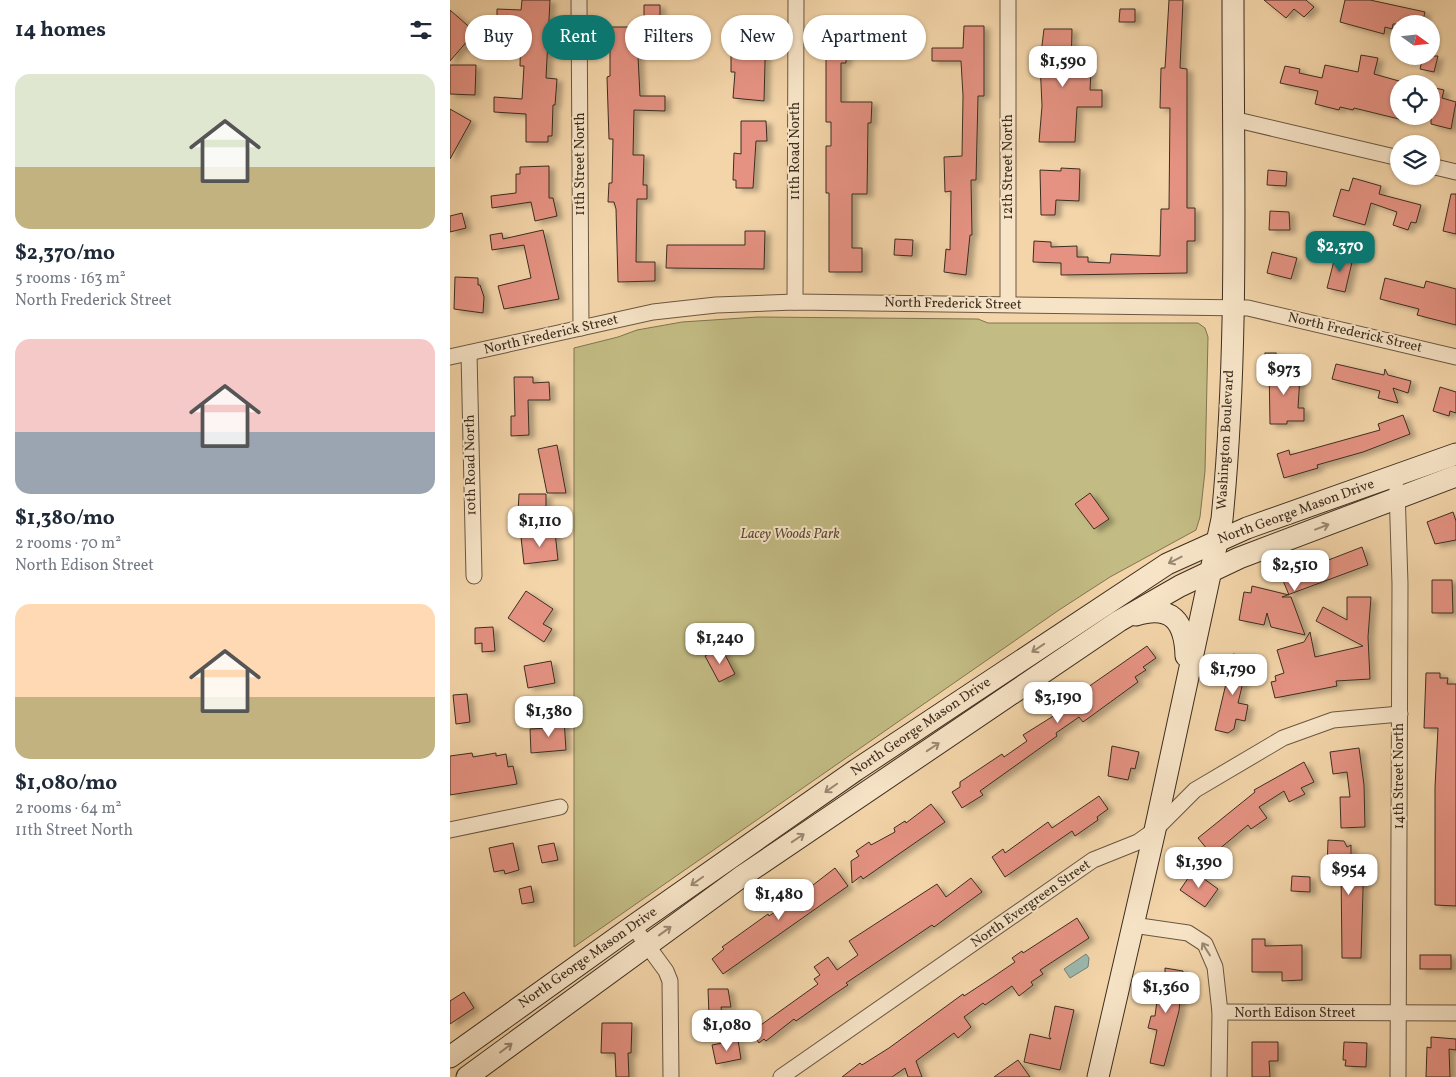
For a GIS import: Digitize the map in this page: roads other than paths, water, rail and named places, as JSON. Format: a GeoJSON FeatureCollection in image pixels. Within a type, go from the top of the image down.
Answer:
{"type":"FeatureCollection","features":[{"type":"Feature","properties":{"kind":"main road","name":"Washington Boulevard"},"geometry":{"type":"LineString","coordinates":[[1098,1077],[1212,570],[1227,469],[1232,307],[1232,0]]}},
{"type":"Feature","properties":{"kind":"main road","name":"North George Mason Drive"},"geometry":{"type":"LineString","coordinates":[[450,1057],[856,770],[1167,564],[1218,539],[1456,454]]}},
{"type":"Feature","properties":{"kind":"main road","name":"North George Mason Drive"},"geometry":{"type":"LineString","coordinates":[[467,1077],[740,877],[1119,621],[1212,570],[1456,476]]}},
{"type":"Feature","properties":{"kind":"main road"},"geometry":{"type":"LineString","coordinates":[[1119,621],[1150,611],[1167,614],[1176,621],[1184,632],[1186,683]]}},
{"type":"Feature","properties":{"kind":"street","name":"11th Street North"},"geometry":{"type":"LineString","coordinates":[[579,0],[581,328]]}},
{"type":"Feature","properties":{"kind":"street","name":"11th Road North"},"geometry":{"type":"LineString","coordinates":[[795,302],[796,0]]}},
{"type":"Feature","properties":{"kind":"street","name":"12th Street North"},"geometry":{"type":"LineString","coordinates":[[1008,0],[1008,304]]}},
{"type":"Feature","properties":{"kind":"street"},"geometry":{"type":"LineString","coordinates":[[1232,119],[1390,156]]}},
{"type":"Feature","properties":{"kind":"street"},"geometry":{"type":"LineString","coordinates":[[1440,168],[1456,172]]}},
{"type":"Feature","properties":{"kind":"street","name":"North Frederick Street"},"geometry":{"type":"LineString","coordinates":[[450,357],[653,312],[716,305],[795,302],[1232,307],[1255,309],[1456,358]]}},
{"type":"Feature","properties":{"kind":"street","name":"10th Road North"},"geometry":{"type":"LineString","coordinates":[[469,353],[474,576]]}},
{"type":"Feature","properties":{"kind":"street","name":"14th Street North"},"geometry":{"type":"LineString","coordinates":[[1395,476],[1398,498],[1400,714],[1398,1077]]}},
{"type":"Feature","properties":{"kind":"street","name":"North Evergreen Street"},"geometry":{"type":"LineString","coordinates":[[781,1077],[1093,860],[1127,847],[1155,830],[1195,790],[1283,738],[1333,720],[1400,714]]}},
{"type":"Feature","properties":{"kind":"street"},"geometry":{"type":"LineString","coordinates":[[450,830],[560,808]]}},
{"type":"Feature","properties":{"kind":"street","name":"North Edison Street"},"geometry":{"type":"LineString","coordinates":[[1133,925],[1188,933],[1205,944],[1215,967],[1220,1012],[1456,1013]]}},
{"type":"Feature","properties":{"kind":"street"},"geometry":{"type":"LineString","coordinates":[[633,926],[666,970],[670,981],[671,1077]]}},
{"type":"Feature","properties":{"kind":"street"},"geometry":{"type":"LineString","coordinates":[[1219,1077],[1220,1012]]}},
{"type":"Feature","properties":{"kind":"water"},"geometry":{"type":"Polygon","coordinates":[[[1086,954],[1089,958],[1088,967],[1070,978],[1064,969],[1086,954]]]}},
{"type":"Feature","properties":{"kind":"park label","name":"Lacey Woods Park"},"geometry":{"type":"Point","coordinates":[790,534]}}]}
